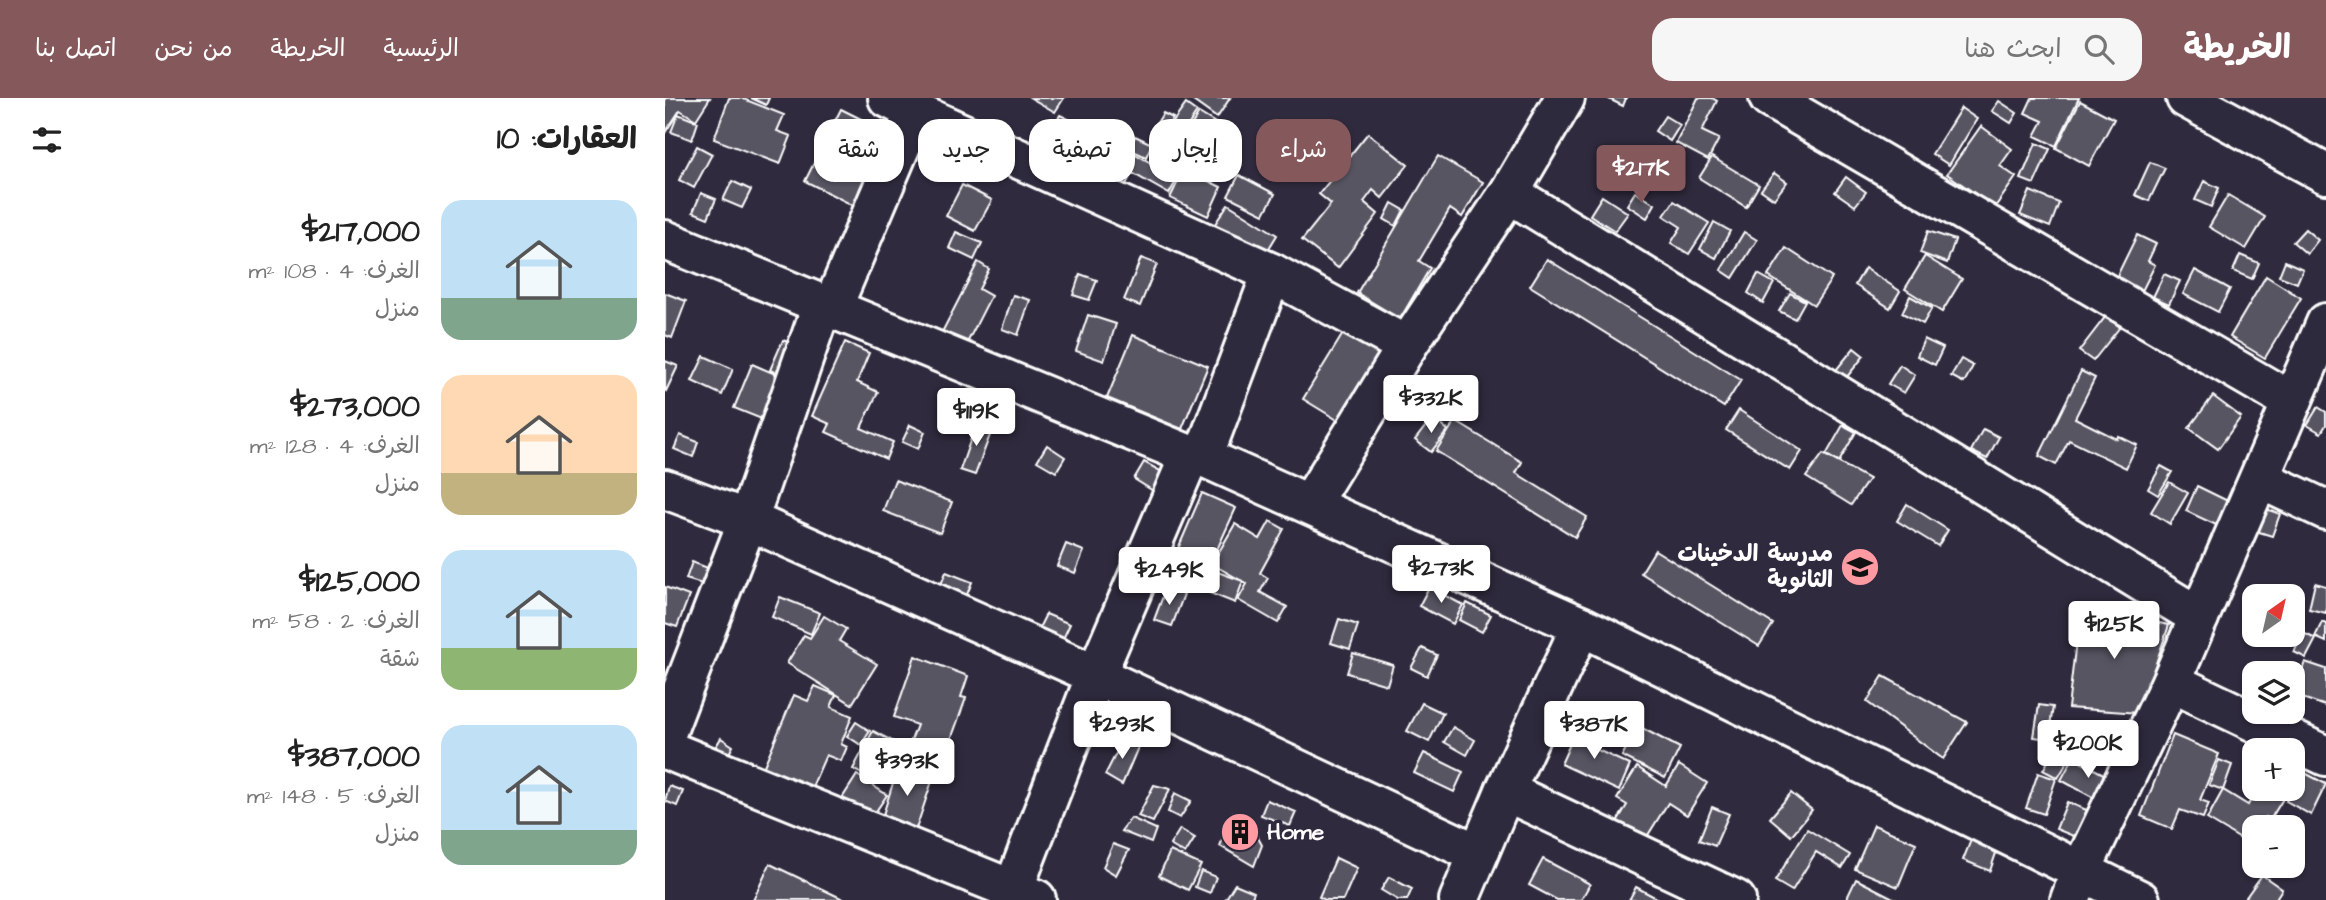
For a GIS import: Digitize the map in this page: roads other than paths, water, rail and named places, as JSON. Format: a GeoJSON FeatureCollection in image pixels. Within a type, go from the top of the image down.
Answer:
{"type":"FeatureCollection","features":[{"type":"Feature","properties":{"kind":"street"},"geometry":{"type":"LineString","coordinates":[[1310,504],[1407,346],[1509,193],[1565,98]]}},
{"type":"Feature","properties":{"kind":"street"},"geometry":{"type":"LineString","coordinates":[[1769,98],[2292,402]]}},
{"type":"Feature","properties":{"kind":"street"},"geometry":{"type":"LineString","coordinates":[[2186,98],[2326,174]]}},
{"type":"Feature","properties":{"kind":"street"},"geometry":{"type":"LineString","coordinates":[[665,736],[902,105],[1272,273],[1407,346]]}},
{"type":"Feature","properties":{"kind":"street"},"geometry":{"type":"LineString","coordinates":[[1509,193],[2199,617]]}},
{"type":"Feature","properties":{"kind":"street"},"geometry":{"type":"LineString","coordinates":[[665,240],[1310,504],[1581,626],[2075,885],[2140,900]]}},
{"type":"Feature","properties":{"kind":"street"},"geometry":{"type":"LineString","coordinates":[[665,749],[1020,897],[1096,675],[1197,456],[1272,273]]}},
{"type":"Feature","properties":{"kind":"street"},"geometry":{"type":"LineString","coordinates":[[2075,885],[2171,682],[2292,402],[2324,335]]}},
{"type":"Feature","properties":{"kind":"street"},"geometry":{"type":"LineString","coordinates":[[2260,479],[2326,510]]}},
{"type":"Feature","properties":{"kind":"street"},"geometry":{"type":"LineString","coordinates":[[665,489],[748,520],[1096,675],[1478,854]]}},
{"type":"Feature","properties":{"kind":"street"},"geometry":{"type":"LineString","coordinates":[[1459,900],[1505,791],[1581,626]]}},
{"type":"Feature","properties":{"kind":"street"},"geometry":{"type":"LineString","coordinates":[[2171,682],[2326,756]]}},
{"type":"Feature","properties":{"kind":"street"},"geometry":{"type":"LineString","coordinates":[[1505,791],[1736,900]]}},
{"type":"Feature","properties":{"kind":"place","name":"مدرسة الدخينات الثانوية"},"geometry":{"type":"Point","coordinates":[1860,567]}},
{"type":"Feature","properties":{"kind":"place","name":"Home"},"geometry":{"type":"Point","coordinates":[1240,832]}}]}
